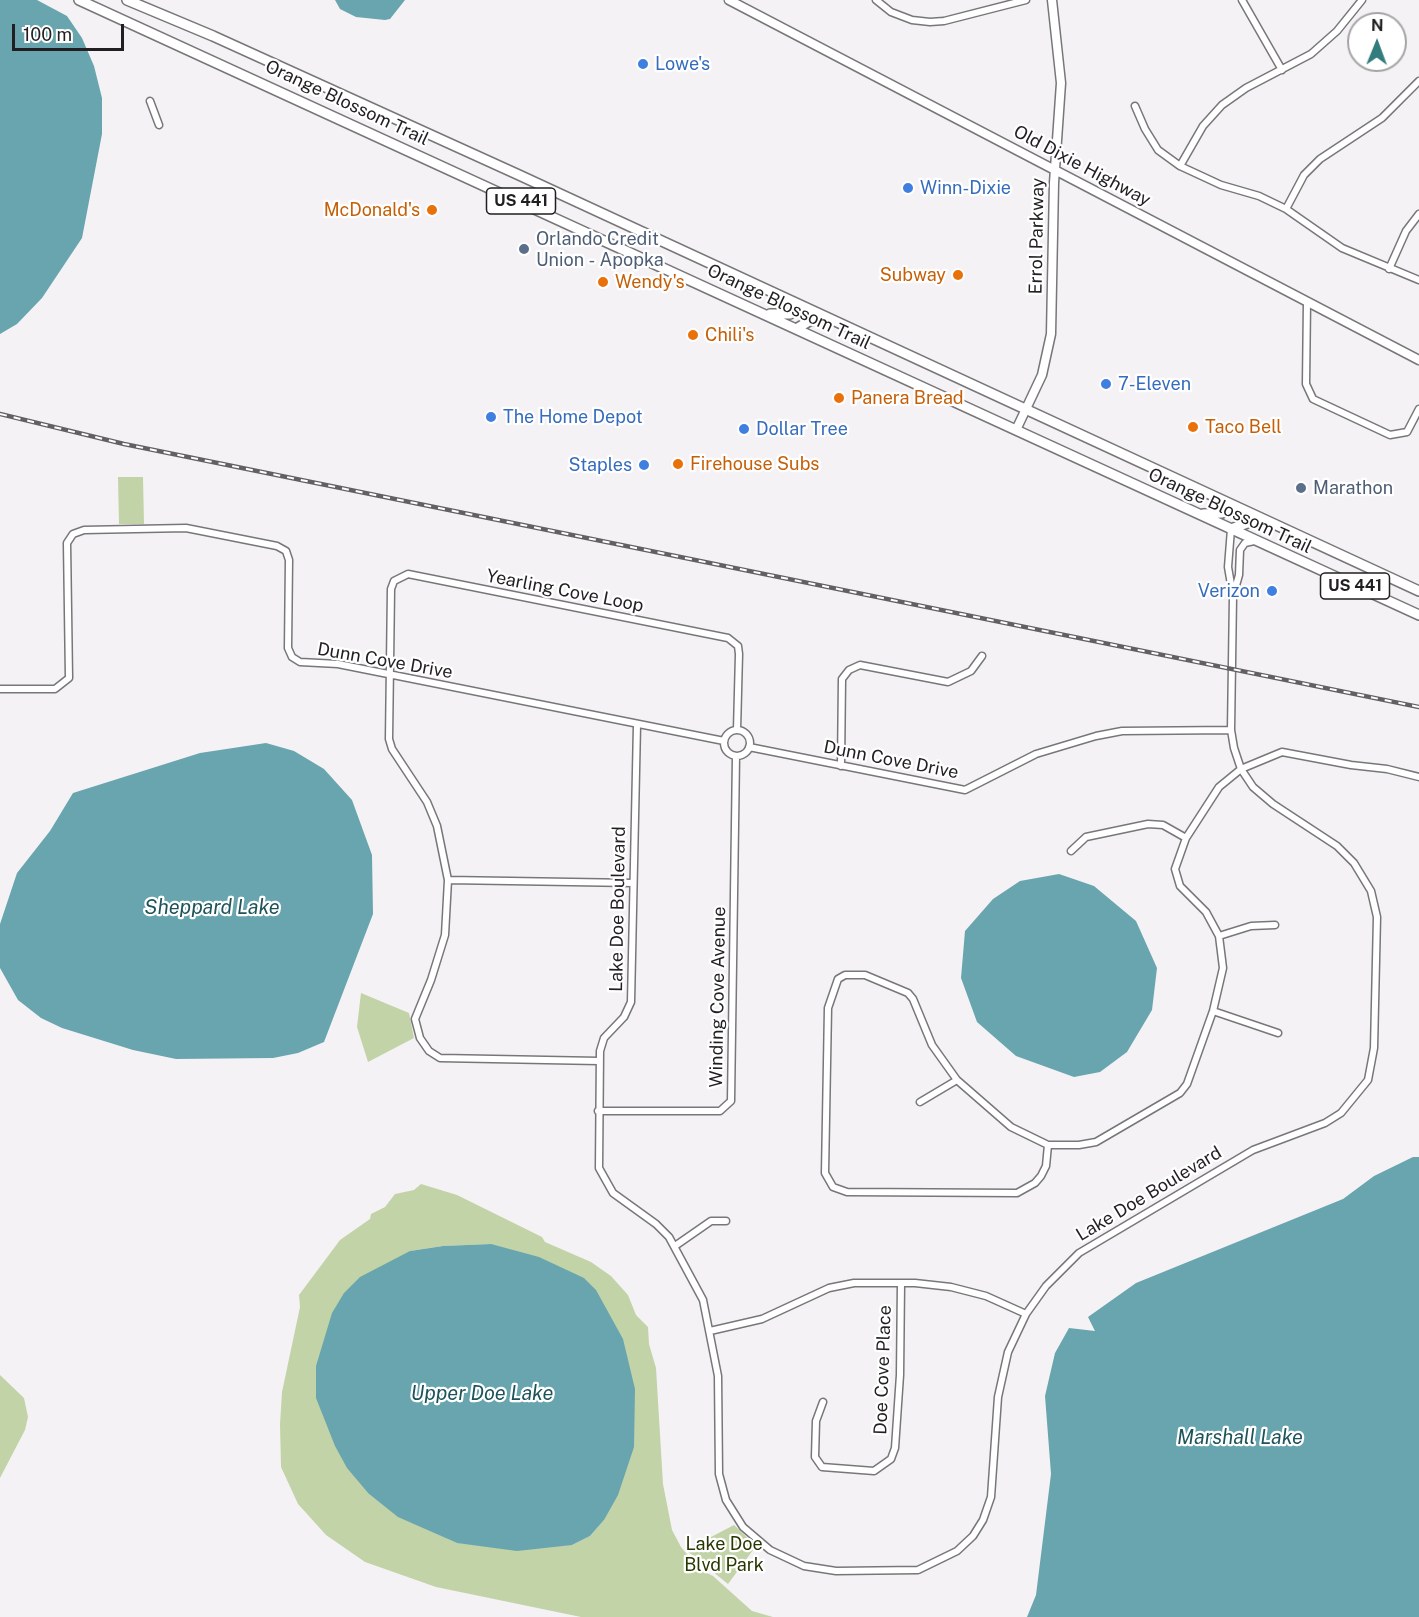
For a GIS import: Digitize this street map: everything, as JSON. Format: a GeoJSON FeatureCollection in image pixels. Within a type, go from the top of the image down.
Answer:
{"type":"FeatureCollection","features":[{"type":"Feature","properties":{"kind":"main road","name":"Orange Blossom Trail"},"geometry":{"type":"LineString","coordinates":[[78,0],[1419,615]]}},
{"type":"Feature","properties":{"kind":"main road","name":"Orange Blossom Trail"},"geometry":{"type":"LineString","coordinates":[[127,0],[223,40],[1419,591]]}},
{"type":"Feature","properties":{"kind":"main road"},"geometry":{"type":"LineString","coordinates":[[762,313],[782,316],[790,314],[799,305]]}},
{"type":"Feature","properties":{"kind":"main road"},"geometry":{"type":"LineString","coordinates":[[796,329],[811,320],[834,321]]}},
{"type":"Feature","properties":{"kind":"main road"},"geometry":{"type":"LineString","coordinates":[[1197,514],[1215,515],[1227,510],[1230,504]]}},
{"type":"Feature","properties":{"kind":"main road"},"geometry":{"type":"LineString","coordinates":[[1231,529],[1250,522],[1271,522]]}},
{"type":"Feature","properties":{"kind":"street","name":"Old Dixie Highway"},"geometry":{"type":"LineString","coordinates":[[729,0],[1419,360]]}},
{"type":"Feature","properties":{"kind":"street"},"geometry":{"type":"LineString","coordinates":[[876,0],[891,12],[912,20],[930,22],[944,21],[1026,0]]}},
{"type":"Feature","properties":{"kind":"street","name":"Errol Parkway"},"geometry":{"type":"LineString","coordinates":[[1016,430],[1042,375],[1051,334],[1055,170],[1061,83],[1052,0]]}},
{"type":"Feature","properties":{"kind":"street"},"geometry":{"type":"LineString","coordinates":[[1242,0],[1282,70]]}},
{"type":"Feature","properties":{"kind":"street"},"geometry":{"type":"LineString","coordinates":[[1180,165],[1203,126],[1222,105],[1246,88],[1311,54],[1337,31],[1362,0]]}},
{"type":"Feature","properties":{"kind":"street"},"geometry":{"type":"LineString","coordinates":[[1286,209],[1304,175],[1320,159],[1382,118],[1419,81]]}},
{"type":"Feature","properties":{"kind":"street"},"geometry":{"type":"LineString","coordinates":[[150,101],[159,125]]}},
{"type":"Feature","properties":{"kind":"street"},"geometry":{"type":"LineString","coordinates":[[1135,106],[1158,150],[1180,165],[1221,185],[1259,196],[1286,209],[1342,248],[1419,280]]}},
{"type":"Feature","properties":{"kind":"street"},"geometry":{"type":"LineString","coordinates":[[1389,269],[1406,231],[1419,214]]}},
{"type":"Feature","properties":{"kind":"street"},"geometry":{"type":"LineString","coordinates":[[1307,302],[1306,384],[1313,399],[1390,435],[1407,432],[1419,409]]}},
{"type":"Feature","properties":{"kind":"street","name":"Dunn Cove Drive"},"geometry":{"type":"LineString","coordinates":[[0,689],[55,689],[69,678],[67,543],[73,534],[84,530],[186,528],[282,548],[289,560],[288,648],[292,657],[300,662],[338,664],[724,741]]}},
{"type":"Feature","properties":{"kind":"street","name":"Lake Doe Boulevard"},"geometry":{"type":"LineString","coordinates":[[637,725],[631,1002],[624,1017],[601,1044],[597,1157],[605,1181],[617,1197],[656,1224],[675,1246],[703,1300],[718,1376],[719,1474],[726,1500],[735,1517],[770,1550],[788,1561],[820,1569],[896,1572],[918,1570],[948,1557],[973,1536],[983,1520],[991,1497],[1002,1374],[1015,1333],[1046,1286],[1079,1253],[1253,1150],[1325,1123],[1353,1102],[1368,1080],[1374,1048],[1377,917],[1371,891],[1354,863],[1337,846],[1316,830],[1273,804],[1253,787],[1240,769],[1232,730],[1233,596],[1228,567],[1231,529]]}},
{"type":"Feature","properties":{"kind":"street","name":"Lake Doe Boulevard"},"geometry":{"type":"LineString","coordinates":[[1233,596],[1239,575],[1242,545],[1257,541]]}},
{"type":"Feature","properties":{"kind":"street","name":"Yearling Cove Loop"},"geometry":{"type":"LineString","coordinates":[[389,674],[391,589],[400,576],[408,574],[728,638],[738,646],[739,654],[737,730]]}},
{"type":"Feature","properties":{"kind":"street"},"geometry":{"type":"LineString","coordinates":[[841,766],[842,680],[849,670],[860,665],[948,682],[970,671],[980,662],[982,656]]}},
{"type":"Feature","properties":{"kind":"street"},"geometry":{"type":"LineString","coordinates":[[389,674],[389,739],[392,749],[414,778],[434,818],[444,850],[448,880],[445,935],[432,980],[415,1019],[424,1045],[440,1058],[599,1061]]}},
{"type":"Feature","properties":{"kind":"street"},"geometry":{"type":"LineString","coordinates":[[737,730],[747,736],[749,747],[744,754],[736,756],[728,753],[724,741],[727,735],[737,730]]}},
{"type":"Feature","properties":{"kind":"street","name":"Dunn Cove Drive"},"geometry":{"type":"LineString","coordinates":[[749,747],[965,790],[1036,754],[1096,736],[1122,731],[1232,730]]}},
{"type":"Feature","properties":{"kind":"street"},"geometry":{"type":"LineString","coordinates":[[1048,1145],[1046,1166],[1041,1176],[1035,1183],[1017,1193],[847,1192],[833,1187],[825,1173],[828,1008],[833,988],[841,977],[870,977],[908,993],[913,999],[932,1045],[957,1080],[1011,1127],[1048,1145],[1079,1145],[1096,1142],[1180,1093],[1187,1084],[1213,1011],[1224,968],[1219,936],[1206,912],[1185,893],[1177,880],[1176,860],[1186,838],[1219,787],[1240,769],[1282,752],[1351,765],[1387,769],[1419,777]]}},
{"type":"Feature","properties":{"kind":"street","name":"Winding Cove Avenue"},"geometry":{"type":"LineString","coordinates":[[598,1111],[720,1111],[731,1101],[736,756]]}},
{"type":"Feature","properties":{"kind":"street"},"geometry":{"type":"LineString","coordinates":[[1071,850],[1086,837],[1148,824],[1163,825],[1186,838]]}},
{"type":"Feature","properties":{"kind":"street"},"geometry":{"type":"LineString","coordinates":[[448,880],[633,883]]}},
{"type":"Feature","properties":{"kind":"street"},"geometry":{"type":"LineString","coordinates":[[1219,936],[1251,926],[1275,925]]}},
{"type":"Feature","properties":{"kind":"street"},"geometry":{"type":"LineString","coordinates":[[1213,1011],[1278,1033]]}},
{"type":"Feature","properties":{"kind":"street"},"geometry":{"type":"LineString","coordinates":[[920,1101],[957,1080]]}},
{"type":"Feature","properties":{"kind":"street"},"geometry":{"type":"LineString","coordinates":[[675,1246],[711,1221],[726,1221]]}},
{"type":"Feature","properties":{"kind":"street","name":"Doe Cove Place"},"geometry":{"type":"LineString","coordinates":[[823,1402],[816,1421],[815,1457],[822,1467],[874,1471],[891,1459],[895,1448],[900,1376],[902,1283]]}},
{"type":"Feature","properties":{"kind":"street"},"geometry":{"type":"LineString","coordinates":[[710,1331],[762,1319],[841,1285],[930,1284],[968,1291],[1000,1301],[1026,1314]]}},
{"type":"Feature","properties":{"kind":"green space"},"geometry":{"type":"Polygon","coordinates":[[[118,477],[143,477],[144,524],[119,524],[118,477]]]}},
{"type":"Feature","properties":{"kind":"green space"},"geometry":{"type":"Polygon","coordinates":[[[361,993],[409,1013],[414,1038],[368,1062],[357,1027],[361,993]]]}},
{"type":"Feature","properties":{"kind":"green space"},"geometry":{"type":"Polygon","coordinates":[[[421,1184],[457,1195],[542,1237],[545,1242],[591,1262],[611,1276],[628,1295],[636,1315],[648,1327],[649,1344],[656,1368],[663,1484],[672,1530],[681,1547],[699,1569],[713,1576],[752,1611],[773,1617],[581,1617],[436,1587],[365,1562],[326,1535],[298,1504],[281,1467],[280,1424],[282,1392],[300,1307],[299,1295],[340,1240],[370,1219],[371,1214],[385,1207],[395,1194],[414,1190],[421,1184]],[[491,1244],[443,1246],[410,1251],[369,1494],[398,1516],[457,1543],[572,1545],[590,1536],[604,1520],[491,1244]]]}},
{"type":"Feature","properties":{"kind":"green space"},"geometry":{"type":"Polygon","coordinates":[[[0,1375],[24,1398],[28,1417],[25,1430],[0,1478],[0,1375]]]}},
{"type":"Feature","properties":{"kind":"green space","name":"Lake Doe Blvd Park"},"geometry":{"type":"Polygon","coordinates":[[[734,1525],[756,1546],[728,1584],[686,1550],[734,1525]]]}},
{"type":"Feature","properties":{"kind":"water"},"geometry":{"type":"Polygon","coordinates":[[[0,0],[37,0],[67,16],[82,38],[94,66],[102,98],[102,134],[82,238],[42,298],[17,324],[0,334],[0,0]]]}},
{"type":"Feature","properties":{"kind":"water"},"geometry":{"type":"Polygon","coordinates":[[[335,0],[405,0],[390,19],[385,20],[356,17],[340,9],[335,0]]]}},
{"type":"Feature","properties":{"kind":"water","name":"Sheppard Lake"},"geometry":{"type":"Polygon","coordinates":[[[266,743],[294,751],[324,769],[352,800],[372,855],[373,914],[324,1042],[298,1053],[273,1058],[176,1059],[133,1050],[62,1028],[41,1018],[18,1000],[0,968],[0,924],[17,873],[50,831],[73,793],[200,753],[266,743]]]}},
{"type":"Feature","properties":{"kind":"water"},"geometry":{"type":"Polygon","coordinates":[[[1059,874],[1094,886],[1136,921],[1157,968],[1152,1010],[1127,1052],[1100,1072],[1074,1077],[1016,1056],[977,1022],[961,978],[965,931],[993,899],[1020,881],[1059,874]]]}},
{"type":"Feature","properties":{"kind":"water","name":"Marshall Lake"},"geometry":{"type":"Polygon","coordinates":[[[1413,1157],[1419,1157],[1419,1617],[1027,1617],[1036,1595],[1051,1474],[1045,1396],[1055,1353],[1069,1328],[1095,1331],[1088,1317],[1136,1283],[1343,1199],[1374,1176],[1413,1157]]]}},
{"type":"Feature","properties":{"kind":"water","name":"Upper Doe Lake"},"geometry":{"type":"Polygon","coordinates":[[[491,1244],[539,1257],[584,1278],[596,1290],[623,1339],[635,1389],[634,1447],[618,1495],[604,1520],[590,1536],[572,1545],[517,1551],[457,1543],[398,1517],[369,1494],[347,1468],[335,1446],[316,1398],[316,1366],[332,1313],[344,1293],[360,1277],[410,1251],[443,1246],[491,1244]]]}},
{"type":"Feature","properties":{"kind":"railway"},"geometry":{"type":"LineString","coordinates":[[0,414],[124,444],[1419,707]]}},
{"type":"Feature","properties":{"kind":"place","name":"Lowe's"},"geometry":{"type":"Point","coordinates":[643,64]}},
{"type":"Feature","properties":{"kind":"place","name":"Winn-Dixie"},"geometry":{"type":"Point","coordinates":[908,188]}},
{"type":"Feature","properties":{"kind":"place","name":"McDonald's"},"geometry":{"type":"Point","coordinates":[432,210]}},
{"type":"Feature","properties":{"kind":"place","name":"Orlando Credit Union - Apopka"},"geometry":{"type":"Point","coordinates":[524,249]}},
{"type":"Feature","properties":{"kind":"place","name":"Subway"},"geometry":{"type":"Point","coordinates":[958,275]}},
{"type":"Feature","properties":{"kind":"place","name":"Wendy's"},"geometry":{"type":"Point","coordinates":[603,282]}},
{"type":"Feature","properties":{"kind":"place","name":"Chili's"},"geometry":{"type":"Point","coordinates":[693,335]}},
{"type":"Feature","properties":{"kind":"place","name":"7-Eleven"},"geometry":{"type":"Point","coordinates":[1106,384]}},
{"type":"Feature","properties":{"kind":"place","name":"Panera Bread"},"geometry":{"type":"Point","coordinates":[839,398]}},
{"type":"Feature","properties":{"kind":"place","name":"The Home Depot"},"geometry":{"type":"Point","coordinates":[491,417]}},
{"type":"Feature","properties":{"kind":"place","name":"Taco Bell"},"geometry":{"type":"Point","coordinates":[1193,427]}},
{"type":"Feature","properties":{"kind":"place","name":"Dollar Tree"},"geometry":{"type":"Point","coordinates":[744,429]}},
{"type":"Feature","properties":{"kind":"place","name":"Firehouse Subs"},"geometry":{"type":"Point","coordinates":[678,464]}},
{"type":"Feature","properties":{"kind":"place","name":"Staples"},"geometry":{"type":"Point","coordinates":[644,465]}},
{"type":"Feature","properties":{"kind":"place","name":"Marathon"},"geometry":{"type":"Point","coordinates":[1301,488]}},
{"type":"Feature","properties":{"kind":"place","name":"Verizon"},"geometry":{"type":"Point","coordinates":[1272,591]}}]}
